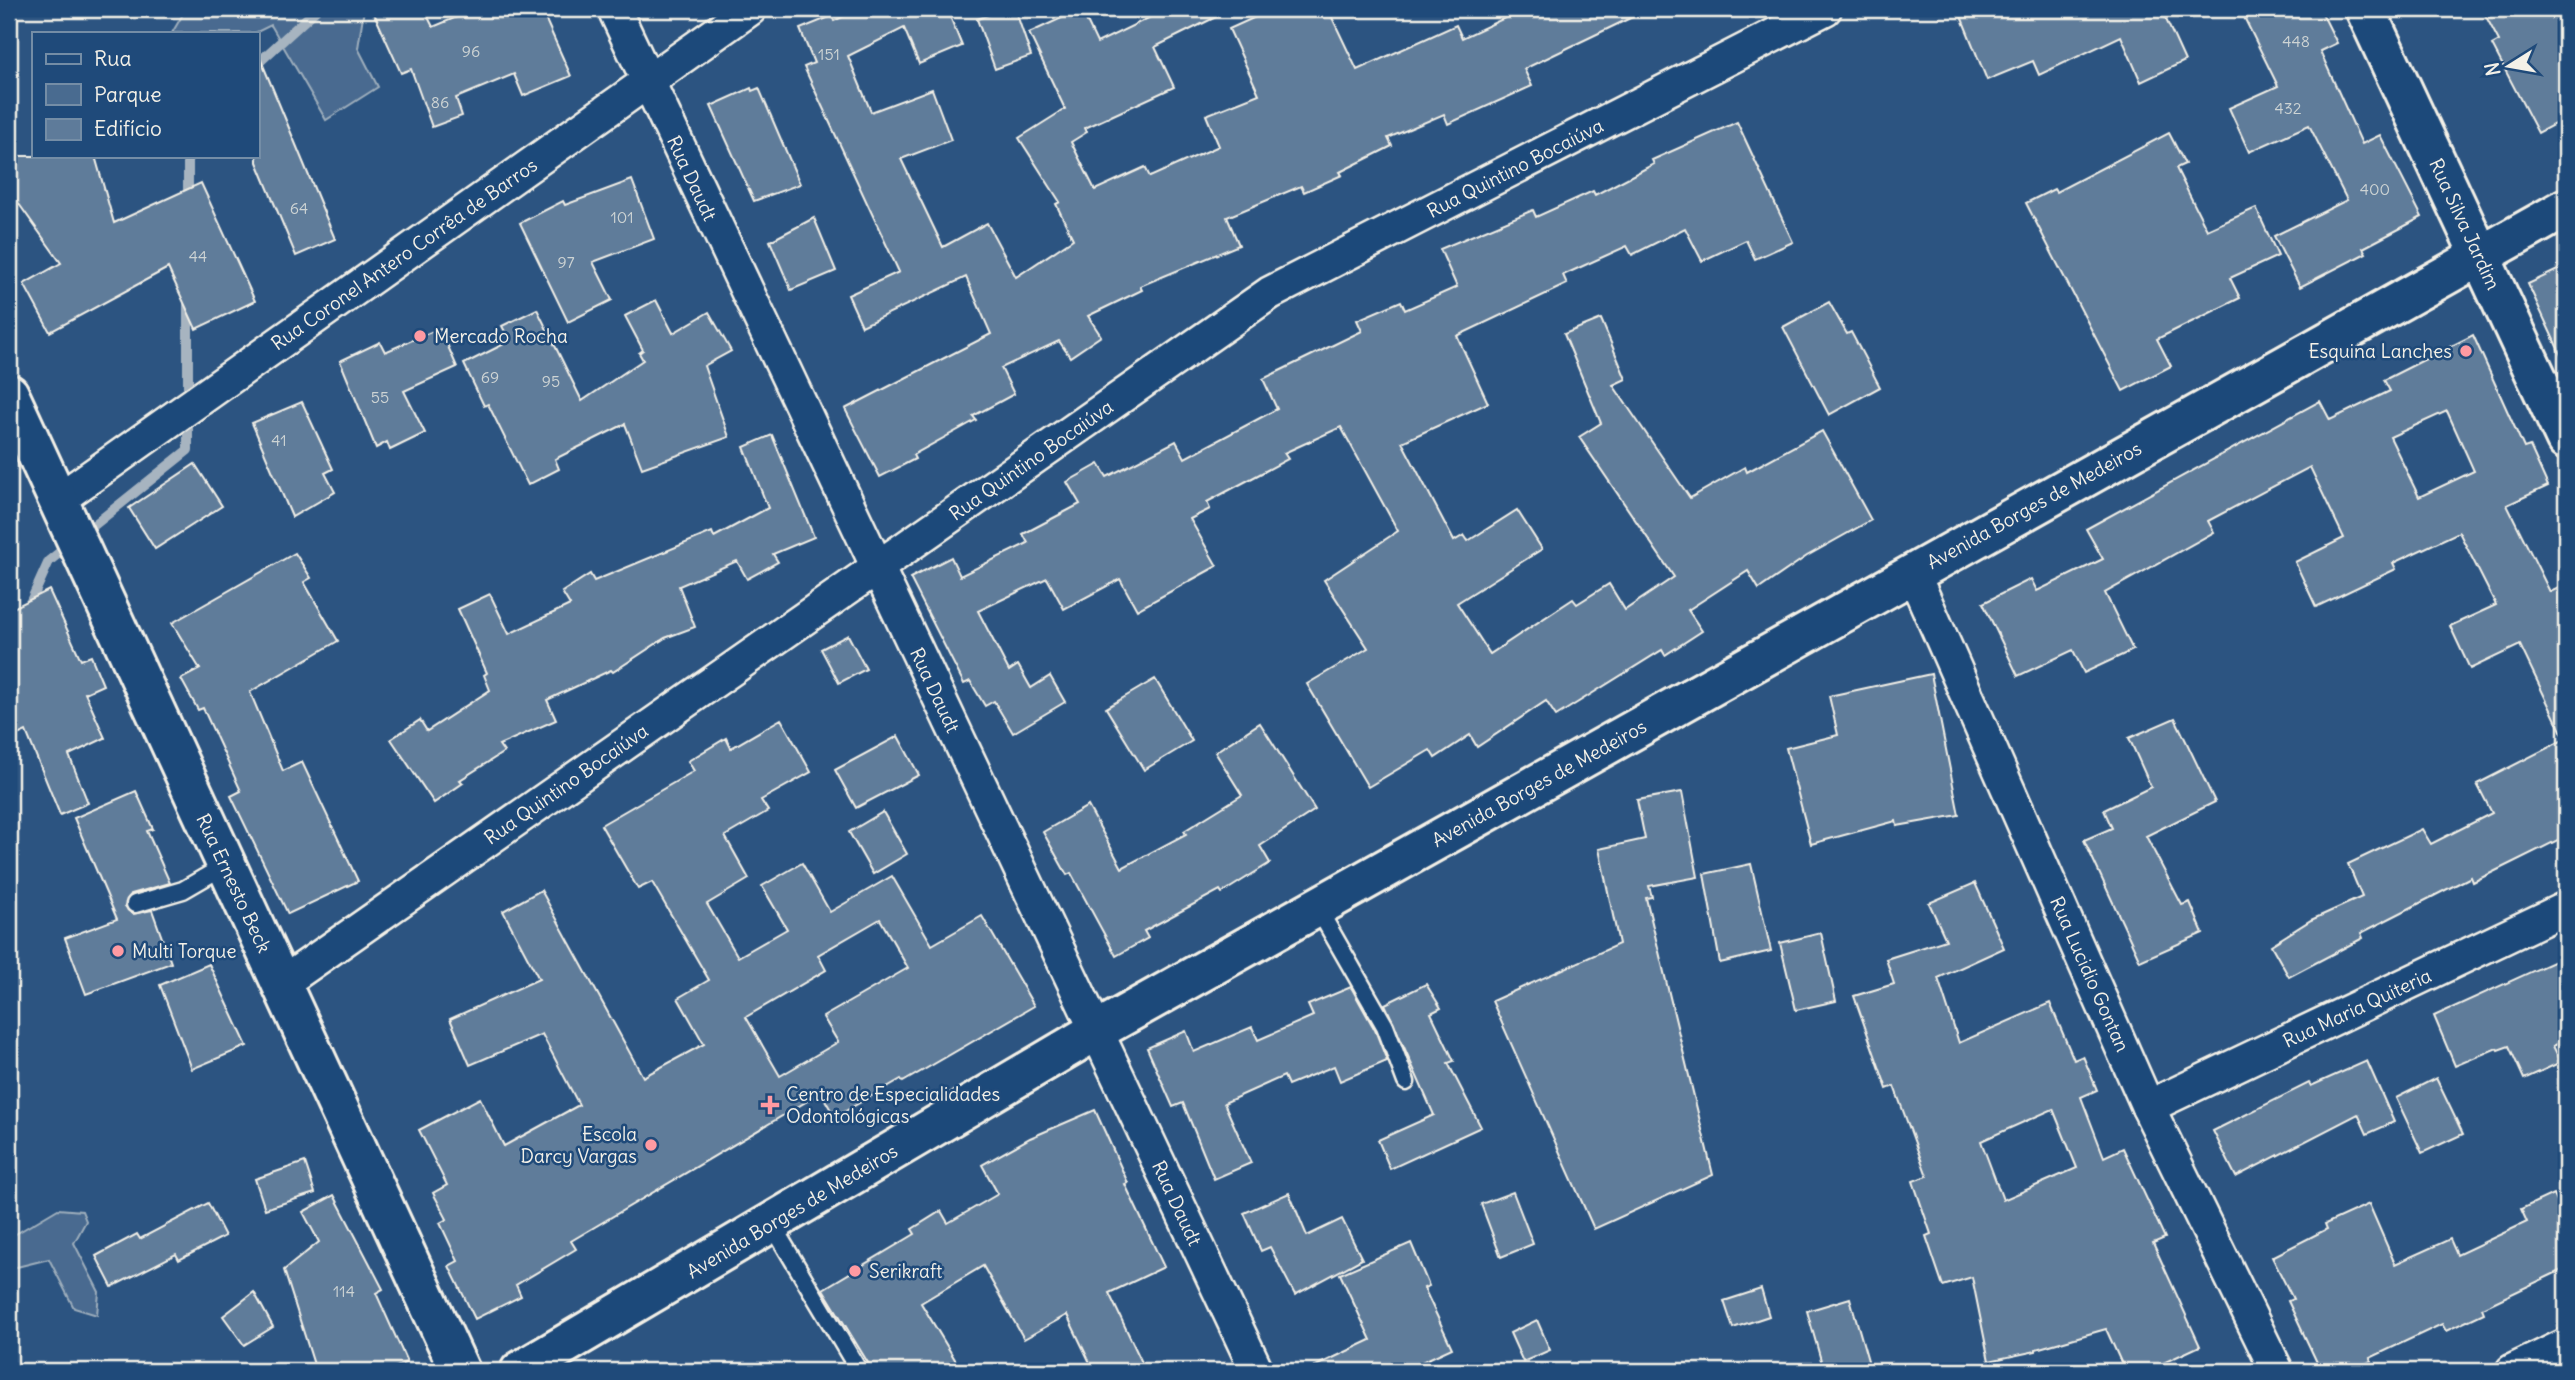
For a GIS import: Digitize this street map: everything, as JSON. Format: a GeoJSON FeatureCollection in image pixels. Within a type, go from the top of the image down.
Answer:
{"type":"FeatureCollection","features":[{"type":"Feature","properties":{"kind":"main road","name":"Rua Silva Jardim"},"geometry":{"type":"LineString","coordinates":[[2365,9],[2566,440]]}},
{"type":"Feature","properties":{"kind":"main road","name":"Avenida Borges de Medeiros"},"geometry":{"type":"LineString","coordinates":[[520,1371],[1097,1031],[2566,208]]}},
{"type":"Feature","properties":{"kind":"main road","name":"Rua Ernesto Beck"},"geometry":{"type":"LineString","coordinates":[[9,394],[460,1371]]}},
{"type":"Feature","properties":{"kind":"street","name":"Rua Daudt"},"geometry":{"type":"LineString","coordinates":[[614,9],[1257,1371]]}},
{"type":"Feature","properties":{"kind":"street","name":"Rua Coronel Antero Corrêa de Barros"},"geometry":{"type":"LineString","coordinates":[[58,500],[751,9]]}},
{"type":"Feature","properties":{"kind":"street","name":"Rua Quintino Bocaiúva"},"geometry":{"type":"LineString","coordinates":[[281,984],[1270,293],[1825,9]]}},
{"type":"Feature","properties":{"kind":"street","name":"Rua Lucidio Gontan"},"geometry":{"type":"LineString","coordinates":[[1913,573],[2148,1107],[2277,1371]]}},
{"type":"Feature","properties":{"kind":"street","name":"Rua Maria Quiteria"},"geometry":{"type":"LineString","coordinates":[[2148,1107],[2566,908]]}},
{"type":"Feature","properties":{"kind":"street"},"geometry":{"type":"LineString","coordinates":[[2512,1371],[2566,1345]]}},
{"type":"Feature","properties":{"kind":"lane"},"geometry":{"type":"LineString","coordinates":[[135,904],[183,890],[226,865]]}},
{"type":"Feature","properties":{"kind":"lane"},"geometry":{"type":"LineString","coordinates":[[1317,907],[1385,1026],[1406,1082]]}},
{"type":"Feature","properties":{"kind":"lane"},"geometry":{"type":"LineString","coordinates":[[771,1223],[859,1371]]}},
{"type":"Feature","properties":{"kind":"green space"},"geometry":{"type":"Polygon","coordinates":[[[186,9],[364,9],[358,48],[378,87],[326,120],[271,25],[257,32],[173,32],[186,9]]]}},
{"type":"Feature","properties":{"kind":"green space"},"geometry":{"type":"Polygon","coordinates":[[[58,1209],[82,1211],[86,1221],[74,1243],[99,1292],[97,1315],[74,1308],[49,1259],[9,1269],[9,1238],[58,1209]]]}},
{"type":"Feature","properties":{"kind":"building"},"geometry":{"type":"Polygon","coordinates":[[[372,9],[424,9],[433,27],[476,9],[541,9],[571,76],[523,96],[514,74],[456,98],[462,116],[432,127],[411,69],[401,73],[372,9]]]}},
{"type":"Feature","properties":{"kind":"building"},"geometry":{"type":"Polygon","coordinates":[[[859,9],[947,9],[962,46],[919,64],[904,28],[848,56],[871,112],[932,89],[951,140],[901,159],[943,247],[987,223],[1016,277],[1073,239],[1056,204],[1060,202],[1019,138],[1065,109],[1029,33],[1081,9],[1097,43],[1167,9],[1232,9],[1155,47],[1174,87],[1085,128],[1087,132],[1071,142],[1095,190],[1145,167],[1150,177],[1219,146],[1206,115],[1259,94],[1229,29],[1273,9],[1328,9],[1357,70],[1456,25],[1462,38],[1524,9],[1649,9],[1524,69],[1532,86],[1448,124],[1444,114],[1388,138],[1392,146],[1340,172],[1342,175],[1304,192],[1301,186],[1227,217],[1239,245],[1140,286],[1142,290],[1088,316],[1101,336],[1070,357],[1059,341],[1001,368],[1014,394],[973,416],[976,420],[913,455],[915,459],[880,477],[845,409],[991,334],[966,277],[862,326],[848,295],[899,272],[804,67],[814,63],[800,29],[832,16],[834,21],[859,9]]]}},
{"type":"Feature","properties":{"kind":"building"},"geometry":{"type":"Polygon","coordinates":[[[1005,9],[1015,9],[1031,56],[995,69],[977,19],[1005,9]]]}},
{"type":"Feature","properties":{"kind":"building"},"geometry":{"type":"Polygon","coordinates":[[[1958,9],[2178,9],[2164,15],[2185,61],[2141,82],[2121,36],[2039,75],[2033,61],[1987,80],[1958,9]]]}},
{"type":"Feature","properties":{"kind":"building"},"geometry":{"type":"Polygon","coordinates":[[[2240,9],[2320,9],[2337,43],[2320,51],[2362,144],[2380,135],[2422,217],[2363,248],[2366,253],[2300,287],[2274,236],[2347,200],[2309,125],[2249,152],[2229,108],[2278,86],[2240,9]]]}},
{"type":"Feature","properties":{"kind":"building"},"geometry":{"type":"Polygon","coordinates":[[[2482,9],[2566,9],[2566,118],[2538,133],[2492,45],[2499,41],[2482,9]]]}},
{"type":"Feature","properties":{"kind":"building"},"geometry":{"type":"Polygon","coordinates":[[[259,55],[335,239],[296,256],[257,162],[259,55]]]}},
{"type":"Feature","properties":{"kind":"building"},"geometry":{"type":"Polygon","coordinates":[[[751,88],[752,91],[759,88],[800,184],[754,201],[711,106],[751,88]]]}},
{"type":"Feature","properties":{"kind":"building"},"geometry":{"type":"Polygon","coordinates":[[[1737,122],[1793,242],[1755,259],[1746,240],[1702,261],[1685,228],[1632,255],[1627,246],[1563,275],[1567,284],[1457,336],[1488,403],[1402,442],[1454,541],[1464,535],[1468,541],[1517,510],[1542,549],[1457,603],[1490,654],[1573,599],[1577,604],[1609,584],[1625,610],[1674,577],[1579,437],[1601,423],[1564,334],[1601,319],[1626,379],[1613,385],[1690,498],[1745,467],[1747,472],[1822,431],[1871,520],[1807,556],[1759,589],[1748,571],[1688,610],[1702,631],[1665,655],[1662,650],[1556,716],[1546,701],[1477,747],[1470,735],[1435,758],[1430,750],[1368,787],[1307,684],[1368,648],[1324,580],[1398,531],[1341,427],[1284,453],[1288,459],[1207,502],[1210,509],[1190,519],[1217,566],[1137,610],[1120,579],[1064,609],[1047,578],[978,611],[1009,671],[1018,665],[1031,688],[1050,676],[1065,702],[1013,733],[994,701],[985,706],[970,681],[964,684],[910,578],[951,557],[960,576],[1028,543],[1023,534],[1080,504],[1067,482],[1099,464],[1107,477],[1176,441],[1185,458],[1277,409],[1263,379],[1362,331],[1357,320],[1401,301],[1405,310],[1457,287],[1440,249],[1533,210],[1536,217],[1593,191],[1595,195],[1654,164],[1652,160],[1737,122]]]}},
{"type":"Feature","properties":{"kind":"building"},"geometry":{"type":"Polygon","coordinates":[[[2169,133],[2185,164],[2176,168],[2207,230],[2256,208],[2278,256],[2230,278],[2240,298],[2157,339],[2171,366],[2123,391],[2026,203],[2054,189],[2056,192],[2169,133]]]}},
{"type":"Feature","properties":{"kind":"building"},"geometry":{"type":"Polygon","coordinates":[[[9,156],[96,158],[114,223],[201,183],[255,301],[196,329],[168,268],[50,332],[24,284],[61,263],[9,190],[9,156]]]}},
{"type":"Feature","properties":{"kind":"building"},"geometry":{"type":"Polygon","coordinates":[[[632,180],[654,239],[593,262],[612,300],[568,322],[520,223],[563,201],[565,205],[632,180]]]}},
{"type":"Feature","properties":{"kind":"building"},"geometry":{"type":"Polygon","coordinates":[[[814,218],[836,271],[791,290],[770,241],[814,218]]]}},
{"type":"Feature","properties":{"kind":"building"},"geometry":{"type":"Polygon","coordinates":[[[2566,266],[2566,366],[2528,284],[2566,266]]]}},
{"type":"Feature","properties":{"kind":"building"},"geometry":{"type":"Polygon","coordinates":[[[656,300],[673,333],[709,312],[731,351],[704,366],[729,437],[642,468],[625,424],[555,459],[559,469],[528,485],[488,404],[484,406],[464,364],[510,341],[502,326],[537,309],[582,401],[643,360],[639,353],[643,350],[625,316],[656,300]]]}},
{"type":"Feature","properties":{"kind":"building"},"geometry":{"type":"Polygon","coordinates":[[[1829,302],[1847,334],[1851,332],[1880,387],[1829,415],[1783,327],[1829,302]]]}},
{"type":"Feature","properties":{"kind":"building"},"geometry":{"type":"Polygon","coordinates":[[[440,328],[457,367],[404,391],[425,433],[390,450],[387,442],[376,448],[340,361],[380,342],[385,352],[440,328]]]}},
{"type":"Feature","properties":{"kind":"building"},"geometry":{"type":"Polygon","coordinates":[[[2473,335],[2524,448],[2530,446],[2548,486],[2507,505],[2550,592],[2566,585],[2566,836],[2473,882],[2471,877],[2361,933],[2363,938],[2289,977],[2271,945],[2311,920],[2362,897],[2348,864],[2422,829],[2431,844],[2492,813],[2477,784],[2565,739],[2520,645],[2470,669],[2450,626],[2496,605],[2459,532],[2393,563],[2396,569],[2316,607],[2295,562],[2344,538],[2310,467],[2208,521],[2214,532],[2105,593],[2133,650],[2084,673],[2073,650],[2018,676],[1983,603],[2031,579],[2037,591],[2103,559],[2086,529],[2320,401],[2330,420],[2390,391],[2384,380],[2473,335]],[[2447,411],[2390,437],[2419,497],[2474,471],[2447,411]]]}},
{"type":"Feature","properties":{"kind":"building"},"geometry":{"type":"Polygon","coordinates":[[[302,402],[333,469],[325,473],[335,492],[292,517],[252,423],[302,402]]]}},
{"type":"Feature","properties":{"kind":"building"},"geometry":{"type":"Polygon","coordinates":[[[772,435],[814,537],[773,554],[778,562],[747,579],[737,561],[679,586],[695,627],[665,638],[613,672],[611,670],[547,700],[556,720],[499,745],[504,752],[460,780],[463,783],[434,803],[391,739],[420,720],[427,731],[490,690],[484,675],[487,673],[458,609],[490,594],[509,634],[570,605],[562,592],[590,574],[594,581],[712,532],[714,537],[768,508],[744,447],[772,435]]]}},
{"type":"Feature","properties":{"kind":"building"},"geometry":{"type":"Polygon","coordinates":[[[195,464],[222,506],[155,549],[129,508],[195,464]]]}},
{"type":"Feature","properties":{"kind":"building"},"geometry":{"type":"Polygon","coordinates":[[[295,553],[311,578],[304,582],[338,641],[250,692],[283,771],[302,762],[358,881],[288,914],[231,796],[241,791],[203,708],[198,710],[181,679],[200,669],[172,623],[295,553]]]}},
{"type":"Feature","properties":{"kind":"building"},"geometry":{"type":"Polygon","coordinates":[[[49,590],[81,660],[91,656],[103,685],[85,693],[105,738],[69,755],[88,803],[60,815],[26,731],[9,739],[9,610],[49,590]]]}},
{"type":"Feature","properties":{"kind":"building"},"geometry":{"type":"Polygon","coordinates":[[[848,635],[866,669],[839,683],[821,649],[848,635]]]}},
{"type":"Feature","properties":{"kind":"building"},"geometry":{"type":"Polygon","coordinates":[[[1931,674],[1959,815],[1897,826],[1896,821],[1811,844],[1786,748],[1838,735],[1829,696],[1931,674]]]}},
{"type":"Feature","properties":{"kind":"building"},"geometry":{"type":"Polygon","coordinates":[[[1155,679],[1192,741],[1144,770],[1106,708],[1155,679]]]}},
{"type":"Feature","properties":{"kind":"building"},"geometry":{"type":"Polygon","coordinates":[[[2175,718],[2215,802],[2146,836],[2182,905],[2190,902],[2203,933],[2140,961],[2084,840],[2112,828],[2104,810],[2151,787],[2129,738],[2175,718]]]}},
{"type":"Feature","properties":{"kind":"building"},"geometry":{"type":"Polygon","coordinates":[[[781,719],[811,772],[761,800],[768,811],[725,836],[749,879],[707,904],[738,957],[787,929],[762,886],[802,863],[830,912],[892,876],[932,945],[982,916],[1034,1006],[903,1082],[901,1079],[835,1117],[821,1093],[571,1241],[576,1249],[516,1285],[521,1296],[475,1319],[449,1266],[458,1261],[440,1223],[447,1219],[433,1193],[447,1185],[419,1130],[480,1098],[504,1146],[579,1105],[542,1034],[470,1065],[450,1019],[539,979],[503,911],[541,890],[643,1077],[704,1044],[678,998],[709,980],[652,882],[638,889],[601,825],[694,771],[688,761],[726,738],[731,748],[781,719]],[[880,919],[818,955],[826,970],[746,1017],[780,1076],[838,1042],[823,1017],[908,968],[880,919]]]}},
{"type":"Feature","properties":{"kind":"building"},"geometry":{"type":"Polygon","coordinates":[[[1260,723],[1315,810],[1260,846],[1270,863],[1222,893],[1220,890],[1144,931],[1148,938],[1116,956],[1071,873],[1067,875],[1043,832],[1088,806],[1122,868],[1186,834],[1184,831],[1242,795],[1215,752],[1260,723]]]}},
{"type":"Feature","properties":{"kind":"building"},"geometry":{"type":"Polygon","coordinates":[[[898,736],[919,775],[856,808],[835,770],[898,736]]]}},
{"type":"Feature","properties":{"kind":"building"},"geometry":{"type":"Polygon","coordinates":[[[136,791],[153,829],[147,831],[170,883],[131,894],[125,906],[133,914],[152,910],[171,963],[86,994],[65,938],[117,919],[74,818],[136,791]]]}},
{"type":"Feature","properties":{"kind":"building"},"geometry":{"type":"Polygon","coordinates":[[[1682,792],[1698,877],[1649,886],[1652,897],[1646,898],[1713,1175],[1594,1229],[1492,1001],[1619,944],[1599,849],[1645,839],[1637,800],[1682,792]]]}},
{"type":"Feature","properties":{"kind":"building"},"geometry":{"type":"Polygon","coordinates":[[[883,812],[907,854],[873,874],[849,832],[883,812]]]}},
{"type":"Feature","properties":{"kind":"building"},"geometry":{"type":"Polygon","coordinates":[[[1751,864],[1771,951],[1720,963],[1704,874],[1751,864]]]}},
{"type":"Feature","properties":{"kind":"building"},"geometry":{"type":"Polygon","coordinates":[[[1975,883],[2004,948],[1938,978],[1959,1043],[2050,1003],[2074,1060],[2083,1056],[2097,1090],[2081,1097],[2104,1157],[2123,1148],[2165,1238],[2153,1243],[2200,1346],[2146,1371],[2125,1371],[2106,1329],[2036,1351],[1989,1361],[1972,1277],[1943,1286],[1926,1236],[1931,1234],[1913,1181],[1927,1176],[1894,1086],[1887,1089],[1854,996],[1894,984],[1886,959],[1946,940],[1929,903],[1975,883]],[[2053,1109],[1981,1141],[2003,1200],[2077,1168],[2053,1109]]]}},
{"type":"Feature","properties":{"kind":"building"},"geometry":{"type":"Polygon","coordinates":[[[1821,933],[1836,1001],[1796,1010],[1780,943],[1821,933]]]}},
{"type":"Feature","properties":{"kind":"building"},"geometry":{"type":"Polygon","coordinates":[[[2566,956],[2566,1040],[2553,1046],[2561,1062],[2524,1079],[2509,1046],[2498,1050],[2497,1048],[2455,1066],[2434,1016],[2566,956]]]}},
{"type":"Feature","properties":{"kind":"building"},"geometry":{"type":"Polygon","coordinates":[[[209,964],[247,1046],[192,1069],[160,985],[209,964]]]}},
{"type":"Feature","properties":{"kind":"building"},"geometry":{"type":"Polygon","coordinates":[[[1426,984],[1441,1008],[1431,1013],[1454,1061],[1448,1063],[1481,1127],[1390,1169],[1378,1140],[1434,1115],[1385,1004],[1426,984]]]}},
{"type":"Feature","properties":{"kind":"building"},"geometry":{"type":"Polygon","coordinates":[[[1351,987],[1375,1030],[1387,1061],[1340,1081],[1334,1066],[1288,1085],[1284,1076],[1224,1103],[1251,1163],[1214,1179],[1183,1103],[1173,1107],[1147,1048],[1186,1031],[1194,1052],[1252,1027],[1258,1040],[1313,1016],[1308,1005],[1351,987]]]}},
{"type":"Feature","properties":{"kind":"building"},"geometry":{"type":"Polygon","coordinates":[[[2367,1061],[2394,1122],[2367,1134],[2358,1114],[2236,1177],[2213,1131],[2309,1083],[2311,1086],[2367,1061]]]}},
{"type":"Feature","properties":{"kind":"building"},"geometry":{"type":"Polygon","coordinates":[[[2436,1078],[2463,1134],[2422,1153],[2396,1098],[2436,1078]]]}},
{"type":"Feature","properties":{"kind":"building"},"geometry":{"type":"Polygon","coordinates":[[[1095,1110],[1128,1183],[1125,1184],[1164,1267],[1109,1293],[1146,1371],[1094,1371],[1067,1315],[1024,1339],[983,1266],[921,1303],[962,1371],[873,1371],[823,1289],[915,1234],[912,1229],[941,1211],[948,1223],[998,1194],[982,1165],[1030,1138],[1095,1110]]]}},
{"type":"Feature","properties":{"kind":"building"},"geometry":{"type":"Polygon","coordinates":[[[305,1162],[315,1193],[265,1209],[255,1179],[305,1162]]]}},
{"type":"Feature","properties":{"kind":"building"},"geometry":{"type":"Polygon","coordinates":[[[1513,1192],[1533,1244],[1501,1257],[1481,1204],[1513,1192]]]}},
{"type":"Feature","properties":{"kind":"building"},"geometry":{"type":"Polygon","coordinates":[[[1289,1193],[1307,1236],[1342,1219],[1362,1259],[1295,1295],[1270,1247],[1261,1251],[1244,1213],[1289,1193]]]}},
{"type":"Feature","properties":{"kind":"building"},"geometry":{"type":"Polygon","coordinates":[[[2553,1194],[2566,1223],[2566,1268],[2482,1308],[2484,1313],[2446,1331],[2442,1324],[2370,1358],[2371,1361],[2350,1371],[2321,1371],[2288,1301],[2293,1299],[2272,1257],[2327,1229],[2325,1224],[2369,1204],[2395,1264],[2450,1239],[2457,1255],[2527,1222],[2521,1209],[2553,1194]]]}},
{"type":"Feature","properties":{"kind":"building"},"geometry":{"type":"Polygon","coordinates":[[[334,1195],[383,1289],[376,1293],[407,1362],[388,1371],[316,1371],[284,1270],[319,1242],[303,1212],[334,1195]]]}},
{"type":"Feature","properties":{"kind":"building"},"geometry":{"type":"Polygon","coordinates":[[[208,1203],[225,1236],[179,1260],[176,1254],[112,1287],[96,1256],[137,1234],[140,1239],[208,1203]]]}},
{"type":"Feature","properties":{"kind":"building"},"geometry":{"type":"Polygon","coordinates":[[[1411,1243],[1429,1286],[1424,1288],[1452,1348],[1402,1371],[1305,1371],[1371,1340],[1340,1274],[1411,1243]]]}},
{"type":"Feature","properties":{"kind":"building"},"geometry":{"type":"Polygon","coordinates":[[[1761,1289],[1769,1316],[1733,1328],[1724,1301],[1761,1289]]]}},
{"type":"Feature","properties":{"kind":"building"},"geometry":{"type":"Polygon","coordinates":[[[254,1292],[273,1327],[244,1345],[223,1316],[254,1292]]]}},
{"type":"Feature","properties":{"kind":"building"},"geometry":{"type":"Polygon","coordinates":[[[1850,1298],[1871,1371],[1824,1371],[1807,1311],[1850,1298]]]}},
{"type":"Feature","properties":{"kind":"building"},"geometry":{"type":"Polygon","coordinates":[[[1537,1320],[1550,1350],[1523,1362],[1510,1333],[1537,1320]]]}},
{"type":"Feature","properties":{"kind":"waterway"},"geometry":{"type":"LineString","coordinates":[[259,62],[317,9]]}},
{"type":"Feature","properties":{"kind":"waterway"},"geometry":{"type":"LineString","coordinates":[[188,158],[188,202]]}},
{"type":"Feature","properties":{"kind":"waterway"},"geometry":{"type":"LineString","coordinates":[[27,610],[49,561],[188,450],[188,299]]}},
{"type":"Feature","properties":{"kind":"place","name":"Mercado Rocha"},"geometry":{"type":"Point","coordinates":[420,336]}},
{"type":"Feature","properties":{"kind":"place","name":"Esquina Lanches"},"geometry":{"type":"Point","coordinates":[2466,351]}},
{"type":"Feature","properties":{"kind":"place","name":"Multi Torque"},"geometry":{"type":"Point","coordinates":[118,951]}},
{"type":"Feature","properties":{"kind":"place","name":"Centro de Especialidades Odontológicas"},"geometry":{"type":"Point","coordinates":[770,1105]}},
{"type":"Feature","properties":{"kind":"place","name":"Escola Darcy Vargas"},"geometry":{"type":"Point","coordinates":[651,1145]}},
{"type":"Feature","properties":{"kind":"place","name":"Serikraft"},"geometry":{"type":"Point","coordinates":[855,1271]}}]}
